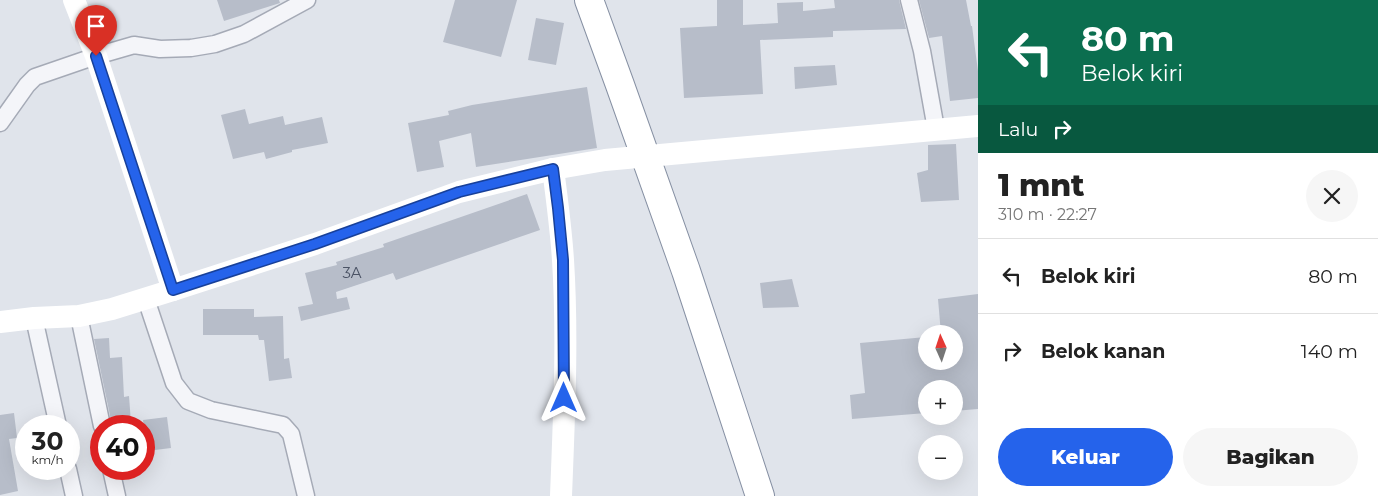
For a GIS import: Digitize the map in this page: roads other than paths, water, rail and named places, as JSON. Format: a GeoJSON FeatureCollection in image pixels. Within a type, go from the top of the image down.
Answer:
{"type":"FeatureCollection","features":[{"type":"Feature","properties":{"kind":"highway"},"geometry":{"type":"LineString","coordinates":[[589,0],[686,271],[760,496]]}},
{"type":"Feature","properties":{"kind":"street"},"geometry":{"type":"LineString","coordinates":[[74,0],[96,56],[173,290]]}},
{"type":"Feature","properties":{"kind":"street"},"geometry":{"type":"LineString","coordinates":[[0,123],[35,78],[96,56],[134,46],[160,49],[191,48],[215,44],[244,34],[307,0]]}},
{"type":"Feature","properties":{"kind":"street"},"geometry":{"type":"LineString","coordinates":[[909,0],[922,52],[936,130]]}},
{"type":"Feature","properties":{"kind":"street"},"geometry":{"type":"LineString","coordinates":[[0,322],[79,316],[112,309],[315,244],[459,192],[553,169],[605,160],[646,158],[978,126]]}},
{"type":"Feature","properties":{"kind":"street"},"geometry":{"type":"LineString","coordinates":[[553,169],[563,260],[564,398],[561,496]]}},
{"type":"Feature","properties":{"kind":"street"},"geometry":{"type":"LineString","coordinates":[[146,299],[174,383],[188,401],[210,410],[283,424],[291,434],[306,496]]}},
{"type":"Feature","properties":{"kind":"street"},"geometry":{"type":"LineString","coordinates":[[79,316],[100,415]]}},
{"type":"Feature","properties":{"kind":"street"},"geometry":{"type":"LineString","coordinates":[[34,318],[56,415]]}},
{"type":"Feature","properties":{"kind":"street"},"geometry":{"type":"LineString","coordinates":[[70,480],[74,496]]}},
{"type":"Feature","properties":{"kind":"street"},"geometry":{"type":"LineString","coordinates":[[113,480],[117,496]]}}]}
